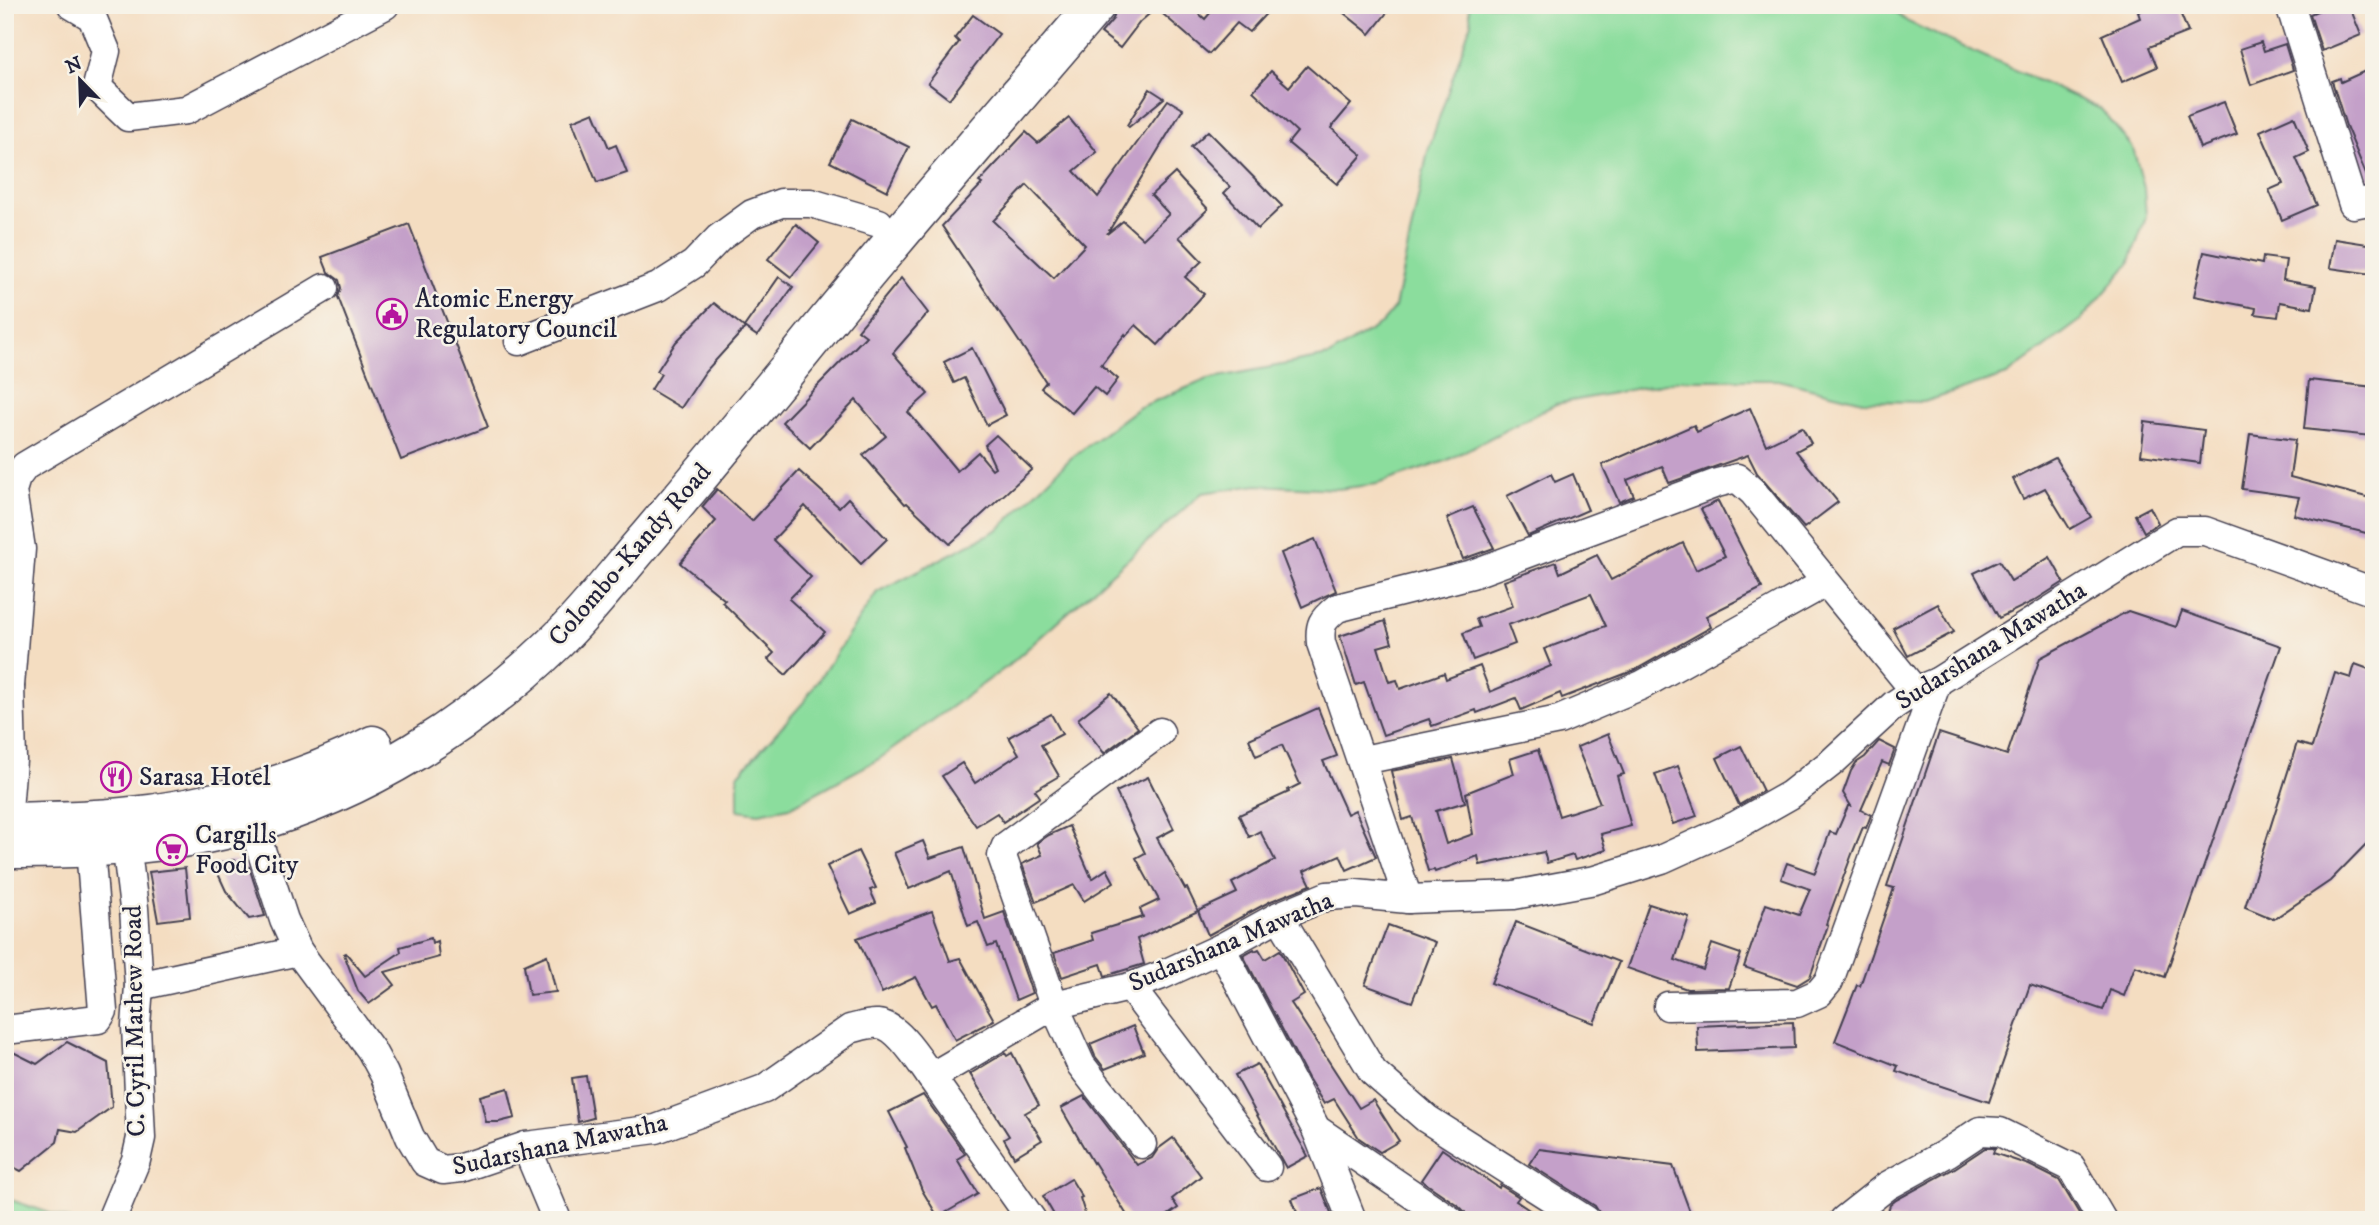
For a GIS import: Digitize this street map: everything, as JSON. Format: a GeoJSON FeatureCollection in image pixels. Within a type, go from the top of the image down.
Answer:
{"type":"FeatureCollection","features":[{"type":"Feature","properties":{"kind":"highway","name":"Colombo-Kandy Road"},"geometry":{"type":"LineString","coordinates":[[6,835],[184,838],[248,809],[398,733],[456,696],[513,651],[566,598],[878,223],[1066,5]]}},
{"type":"Feature","properties":{"kind":"highway","name":"Colombo-Kandy Road"},"geometry":{"type":"LineString","coordinates":[[248,809],[309,803],[363,779],[415,751],[468,717],[560,638],[1096,5]]}},
{"type":"Feature","properties":{"kind":"street"},"geometry":{"type":"LineString","coordinates":[[72,5],[92,17],[106,51],[97,87],[128,117],[186,110],[384,5]]}},
{"type":"Feature","properties":{"kind":"street"},"geometry":{"type":"LineString","coordinates":[[2290,5],[2353,204],[2374,201]]}},
{"type":"Feature","properties":{"kind":"street"},"geometry":{"type":"LineString","coordinates":[[519,341],[658,287],[694,264],[719,238],[752,214],[781,203],[811,203],[878,223]]}},
{"type":"Feature","properties":{"kind":"street"},"geometry":{"type":"LineString","coordinates":[[6,835],[12,760],[8,685],[21,549],[12,491],[16,478],[25,466],[324,288]]}},
{"type":"Feature","properties":{"kind":"street"},"geometry":{"type":"LineString","coordinates":[[1408,899],[1321,643],[1319,628],[1324,618],[1337,608],[1472,574],[1717,482],[1737,478],[1753,492],[1825,583],[1926,686],[1829,981],[1819,993],[1797,1003],[1668,1006]]}},
{"type":"Feature","properties":{"kind":"street","name":"Sudarshana Mawatha"},"geometry":{"type":"LineString","coordinates":[[248,809],[284,920],[298,951],[371,1050],[410,1137],[425,1162],[443,1170],[461,1168],[526,1146],[656,1129],[764,1088],[850,1029],[866,1025],[880,1023],[896,1033],[930,1077],[1054,1005],[1130,987],[1162,975],[1221,948],[1279,916],[1327,896],[1356,894],[1408,899],[1514,895],[1595,880],[1662,859],[1737,825],[1790,795],[1832,762],[1894,705],[2177,531],[2205,531],[2374,592]]}},
{"type":"Feature","properties":{"kind":"street"},"geometry":{"type":"LineString","coordinates":[[1363,761],[1559,720],[1642,685],[1825,583]]}},
{"type":"Feature","properties":{"kind":"street"},"geometry":{"type":"LineString","coordinates":[[1142,1144],[1081,1065],[1054,1005],[1002,856],[1006,846],[1160,732]]}},
{"type":"Feature","properties":{"kind":"street"},"geometry":{"type":"LineString","coordinates":[[5,1030],[98,1019],[103,1011],[113,837]]}},
{"type":"Feature","properties":{"kind":"street","name":"C. Cyril Mathew Road"},"geometry":{"type":"LineString","coordinates":[[111,1220],[136,1160],[141,1138],[136,1026],[139,986],[134,908],[113,837]]}},
{"type":"Feature","properties":{"kind":"street"},"geometry":{"type":"LineString","coordinates":[[1279,916],[1373,1072],[1427,1119],[1586,1220]]}},
{"type":"Feature","properties":{"kind":"street"},"geometry":{"type":"LineString","coordinates":[[1221,948],[1316,1129],[1352,1220]]}},
{"type":"Feature","properties":{"kind":"street"},"geometry":{"type":"LineString","coordinates":[[139,986],[298,951]]}},
{"type":"Feature","properties":{"kind":"street"},"geometry":{"type":"LineString","coordinates":[[1130,987],[1267,1167]]}},
{"type":"Feature","properties":{"kind":"street"},"geometry":{"type":"LineString","coordinates":[[930,1077],[1032,1220]]}},
{"type":"Feature","properties":{"kind":"street"},"geometry":{"type":"LineString","coordinates":[[1316,1129],[1450,1220]]}},
{"type":"Feature","properties":{"kind":"street"},"geometry":{"type":"LineString","coordinates":[[1844,1220],[1887,1186],[1947,1153],[1980,1131],[2000,1132],[2071,1167],[2102,1220]]}},
{"type":"Feature","properties":{"kind":"street"},"geometry":{"type":"LineString","coordinates":[[526,1146],[557,1220]]}},
{"type":"Feature","properties":{"kind":"green space"},"geometry":{"type":"Polygon","coordinates":[[[1469,5],[1886,5],[1908,22],[2101,109],[2133,148],[2144,188],[2146,217],[2129,264],[2081,320],[2007,375],[1924,402],[1863,401],[1778,380],[1681,380],[1556,404],[1446,461],[1377,484],[1338,489],[1257,485],[1202,493],[1008,666],[879,759],[790,807],[759,813],[738,810],[738,775],[803,703],[877,592],[999,529],[1071,458],[1138,408],[1208,379],[1329,356],[1382,323],[1395,307],[1428,151],[1471,23],[1469,5]]]}},
{"type":"Feature","properties":{"kind":"green space"},"geometry":{"type":"Polygon","coordinates":[[[5,1198],[70,1220],[5,1220],[5,1198]]]}},
{"type":"Feature","properties":{"kind":"building"},"geometry":{"type":"Polygon","coordinates":[[[1117,5],[1189,5],[1205,19],[1217,5],[1274,5],[1249,32],[1237,23],[1209,54],[1156,8],[1140,22],[1120,48],[1101,33],[1113,19],[1117,5]]]}},
{"type":"Feature","properties":{"kind":"building"},"geometry":{"type":"Polygon","coordinates":[[[1334,5],[1393,5],[1370,34],[1334,5]]]}},
{"type":"Feature","properties":{"kind":"building"},"geometry":{"type":"Polygon","coordinates":[[[2154,5],[2177,5],[2188,32],[2149,47],[2157,67],[2122,82],[2102,35],[2140,18],[2138,12],[2154,5]]]}},
{"type":"Feature","properties":{"kind":"building"},"geometry":{"type":"Polygon","coordinates":[[[2331,5],[2349,5],[2361,35],[2322,51],[2310,14],[2331,5]]]}},
{"type":"Feature","properties":{"kind":"building"},"geometry":{"type":"Polygon","coordinates":[[[973,15],[999,34],[949,99],[928,83],[959,42],[955,38],[973,15]]]}},
{"type":"Feature","properties":{"kind":"building"},"geometry":{"type":"Polygon","coordinates":[[[2261,42],[2264,51],[2285,44],[2293,70],[2251,85],[2240,49],[2261,42]]]}},
{"type":"Feature","properties":{"kind":"building"},"geometry":{"type":"Polygon","coordinates":[[[1307,66],[1351,104],[1331,128],[1362,155],[1337,184],[1288,143],[1297,132],[1253,91],[1271,71],[1289,87],[1307,66]]]}},
{"type":"Feature","properties":{"kind":"building"},"geometry":{"type":"Polygon","coordinates":[[[2374,67],[2374,184],[2370,184],[2346,126],[2332,81],[2340,78],[2341,82],[2374,67]]]}},
{"type":"Feature","properties":{"kind":"building"},"geometry":{"type":"Polygon","coordinates":[[[1150,89],[1164,98],[1129,127],[1127,125],[1150,89]]]}},
{"type":"Feature","properties":{"kind":"building"},"geometry":{"type":"Polygon","coordinates":[[[1168,100],[1183,109],[1107,234],[1123,221],[1143,239],[1169,214],[1151,195],[1175,173],[1208,209],[1179,237],[1202,261],[1185,277],[1204,294],[1158,345],[1136,325],[1126,336],[1125,334],[1101,365],[1118,379],[1105,396],[1094,387],[1072,413],[1041,388],[1046,382],[942,226],[1026,132],[1038,143],[1069,118],[1097,152],[1074,171],[1098,197],[1168,100]],[[1027,185],[993,221],[1054,278],[1085,245],[1027,185]]]}},
{"type":"Feature","properties":{"kind":"building"},"geometry":{"type":"Polygon","coordinates":[[[2224,102],[2237,134],[2200,148],[2187,116],[2224,102]]]}},
{"type":"Feature","properties":{"kind":"building"},"geometry":{"type":"Polygon","coordinates":[[[594,112],[609,148],[616,145],[627,173],[597,183],[572,121],[594,112]]]}},
{"type":"Feature","properties":{"kind":"building"},"geometry":{"type":"Polygon","coordinates":[[[2294,116],[2309,152],[2296,158],[2317,205],[2282,220],[2269,190],[2283,184],[2260,131],[2294,116]]]}},
{"type":"Feature","properties":{"kind":"building"},"geometry":{"type":"Polygon","coordinates":[[[852,119],[909,147],[887,191],[830,162],[852,119]]]}},
{"type":"Feature","properties":{"kind":"building"},"geometry":{"type":"Polygon","coordinates":[[[1208,131],[1282,206],[1258,229],[1224,193],[1230,187],[1191,147],[1208,131]]]}},
{"type":"Feature","properties":{"kind":"building"},"geometry":{"type":"Polygon","coordinates":[[[409,224],[488,427],[401,460],[338,297],[341,288],[339,280],[328,272],[322,257],[409,224]]]}},
{"type":"Feature","properties":{"kind":"building"},"geometry":{"type":"Polygon","coordinates":[[[796,224],[819,243],[791,277],[768,259],[796,224]]]}},
{"type":"Feature","properties":{"kind":"building"},"geometry":{"type":"Polygon","coordinates":[[[2335,239],[2374,245],[2372,274],[2330,268],[2335,239]]]}},
{"type":"Feature","properties":{"kind":"building"},"geometry":{"type":"Polygon","coordinates":[[[2204,252],[2262,264],[2263,257],[2286,260],[2283,280],[2316,286],[2312,308],[2280,302],[2278,317],[2255,314],[2256,308],[2194,296],[2204,252]]]}},
{"type":"Feature","properties":{"kind":"building"},"geometry":{"type":"Polygon","coordinates":[[[779,277],[793,287],[757,336],[744,327],[779,277]]]}},
{"type":"Feature","properties":{"kind":"building"},"geometry":{"type":"Polygon","coordinates":[[[901,278],[928,313],[893,353],[928,394],[908,412],[957,471],[978,452],[992,469],[995,467],[985,445],[996,435],[1032,469],[950,544],[905,504],[863,455],[886,436],[856,400],[810,448],[782,422],[866,336],[858,330],[901,278]]]}},
{"type":"Feature","properties":{"kind":"building"},"geometry":{"type":"Polygon","coordinates":[[[714,303],[745,328],[705,372],[681,408],[651,390],[661,374],[657,371],[676,342],[714,303]]]}},
{"type":"Feature","properties":{"kind":"building"},"geometry":{"type":"Polygon","coordinates":[[[972,348],[1006,415],[987,425],[964,378],[954,383],[944,362],[972,348]]]}},
{"type":"Feature","properties":{"kind":"building"},"geometry":{"type":"Polygon","coordinates":[[[2309,380],[2374,387],[2371,436],[2304,429],[2309,380]]]}},
{"type":"Feature","properties":{"kind":"building"},"geometry":{"type":"Polygon","coordinates":[[[1750,408],[1766,445],[1802,427],[1811,443],[1796,451],[1838,502],[1804,528],[1757,473],[1748,455],[1669,483],[1662,466],[1627,480],[1634,496],[1619,502],[1602,465],[1694,425],[1697,432],[1750,408]]]}},
{"type":"Feature","properties":{"kind":"building"},"geometry":{"type":"Polygon","coordinates":[[[2145,422],[2204,430],[2200,463],[2141,455],[2145,422]]]}},
{"type":"Feature","properties":{"kind":"building"},"geometry":{"type":"Polygon","coordinates":[[[2250,434],[2295,440],[2290,477],[2374,499],[2374,535],[2294,515],[2299,497],[2242,489],[2250,434]]]}},
{"type":"Feature","properties":{"kind":"building"},"geometry":{"type":"Polygon","coordinates":[[[2055,458],[2091,517],[2070,529],[2045,488],[2023,499],[2013,479],[2055,458]]]}},
{"type":"Feature","properties":{"kind":"building"},"geometry":{"type":"Polygon","coordinates":[[[799,471],[839,507],[848,498],[887,539],[861,564],[805,506],[773,540],[811,577],[789,599],[825,632],[786,675],[768,659],[774,653],[722,602],[725,600],[680,563],[716,521],[702,507],[717,489],[752,521],[799,471]]]}},
{"type":"Feature","properties":{"kind":"building"},"geometry":{"type":"Polygon","coordinates":[[[1551,474],[1555,482],[1573,474],[1588,510],[1528,536],[1507,496],[1551,474]]]}},
{"type":"Feature","properties":{"kind":"building"},"geometry":{"type":"Polygon","coordinates":[[[1718,501],[1762,588],[1706,616],[1711,627],[1635,670],[1562,698],[1560,693],[1521,710],[1516,698],[1432,726],[1429,719],[1383,735],[1364,682],[1356,685],[1340,636],[1385,621],[1392,643],[1378,647],[1389,682],[1397,680],[1400,689],[1444,673],[1446,679],[1480,666],[1490,692],[1551,666],[1544,649],[1606,626],[1591,594],[1508,625],[1515,644],[1473,660],[1463,633],[1479,627],[1476,619],[1513,606],[1504,581],[1556,562],[1560,573],[1597,555],[1611,580],[1683,543],[1696,570],[1725,556],[1701,509],[1718,501]]]}},
{"type":"Feature","properties":{"kind":"building"},"geometry":{"type":"Polygon","coordinates":[[[1473,507],[1494,548],[1463,559],[1447,518],[1473,507]]]}},
{"type":"Feature","properties":{"kind":"building"},"geometry":{"type":"Polygon","coordinates":[[[2150,507],[2158,523],[2144,532],[2135,515],[2150,507]]]}},
{"type":"Feature","properties":{"kind":"building"},"geometry":{"type":"Polygon","coordinates":[[[1315,539],[1336,591],[1302,607],[1281,553],[1315,539]]]}},
{"type":"Feature","properties":{"kind":"building"},"geometry":{"type":"Polygon","coordinates":[[[2050,557],[2064,582],[1999,618],[1974,573],[1999,561],[2011,581],[2050,557]]]}},
{"type":"Feature","properties":{"kind":"building"},"geometry":{"type":"Polygon","coordinates":[[[1938,604],[1954,632],[1908,656],[1893,628],[1938,604]]]}},
{"type":"Feature","properties":{"kind":"building"},"geometry":{"type":"Polygon","coordinates":[[[2128,611],[2176,627],[2182,611],[2281,646],[2165,977],[2135,966],[2124,996],[2110,990],[2103,1010],[2030,985],[1989,1102],[1896,1071],[1898,1066],[1835,1041],[1857,985],[1860,986],[1894,888],[1887,886],[1939,733],[2007,755],[2040,658],[2128,611]]]}},
{"type":"Feature","properties":{"kind":"building"},"geometry":{"type":"Polygon","coordinates":[[[2355,664],[2374,671],[2374,836],[2330,881],[2274,919],[2245,907],[2297,743],[2312,747],[2335,673],[2351,678],[2355,664]]]}},
{"type":"Feature","properties":{"kind":"building"},"geometry":{"type":"Polygon","coordinates":[[[1111,693],[1138,728],[1104,753],[1078,719],[1111,693]]]}},
{"type":"Feature","properties":{"kind":"building"},"geometry":{"type":"Polygon","coordinates":[[[1318,708],[1337,756],[1323,761],[1347,814],[1355,810],[1376,857],[1347,870],[1340,855],[1304,871],[1311,885],[1271,901],[1208,935],[1198,911],[1237,893],[1232,883],[1275,860],[1260,831],[1249,837],[1239,815],[1289,792],[1288,790],[1300,784],[1282,745],[1256,756],[1249,739],[1318,708]]]}},
{"type":"Feature","properties":{"kind":"building"},"geometry":{"type":"Polygon","coordinates":[[[1051,714],[1062,734],[1041,745],[1059,776],[1035,790],[1040,797],[1003,822],[997,813],[976,826],[942,776],[962,763],[975,783],[1019,754],[1009,737],[1051,714]]]}},
{"type":"Feature","properties":{"kind":"building"},"geometry":{"type":"Polygon","coordinates":[[[1608,734],[1624,774],[1617,776],[1631,826],[1601,834],[1606,850],[1575,860],[1573,855],[1547,863],[1544,852],[1480,865],[1478,856],[1435,872],[1428,871],[1412,817],[1403,820],[1391,771],[1453,759],[1465,802],[1436,811],[1446,844],[1473,834],[1466,793],[1514,774],[1510,759],[1538,750],[1559,816],[1600,803],[1577,747],[1608,734]]]}},
{"type":"Feature","properties":{"kind":"building"},"geometry":{"type":"Polygon","coordinates":[[[1879,741],[1895,749],[1889,765],[1882,762],[1861,810],[1871,815],[1852,854],[1810,977],[1797,985],[1744,967],[1766,904],[1799,915],[1810,889],[1781,879],[1787,863],[1815,873],[1830,832],[1836,834],[1848,806],[1851,806],[1843,793],[1851,771],[1879,741]]]}},
{"type":"Feature","properties":{"kind":"building"},"geometry":{"type":"Polygon","coordinates":[[[1741,746],[1763,791],[1739,805],[1717,758],[1741,746]]]}},
{"type":"Feature","properties":{"kind":"building"},"geometry":{"type":"Polygon","coordinates":[[[1678,766],[1697,816],[1673,824],[1655,774],[1678,766]]]}},
{"type":"Feature","properties":{"kind":"building"},"geometry":{"type":"Polygon","coordinates":[[[1148,777],[1174,829],[1157,838],[1198,911],[1137,939],[1144,964],[1105,976],[1101,964],[1062,977],[1054,953],[1093,940],[1091,933],[1143,917],[1140,909],[1159,900],[1136,858],[1145,853],[1116,792],[1148,777]]]}},
{"type":"Feature","properties":{"kind":"building"},"geometry":{"type":"Polygon","coordinates":[[[1069,826],[1092,879],[1107,869],[1114,882],[1084,901],[1074,885],[1036,902],[1022,864],[1042,855],[1037,843],[1069,826]]]}},
{"type":"Feature","properties":{"kind":"building"},"geometry":{"type":"Polygon","coordinates":[[[923,841],[930,858],[964,847],[985,919],[1004,912],[1032,993],[1016,1000],[996,944],[988,947],[978,922],[968,926],[951,871],[909,889],[894,853],[923,841]]]}},
{"type":"Feature","properties":{"kind":"building"},"geometry":{"type":"Polygon","coordinates":[[[858,851],[876,888],[870,890],[876,903],[850,914],[827,866],[858,851]]]}},
{"type":"Feature","properties":{"kind":"building"},"geometry":{"type":"Polygon","coordinates":[[[233,860],[249,867],[265,916],[249,919],[226,891],[214,865],[233,860]]]}},
{"type":"Feature","properties":{"kind":"building"},"geometry":{"type":"Polygon","coordinates":[[[185,868],[190,917],[158,921],[149,872],[185,868]]]}},
{"type":"Feature","properties":{"kind":"building"},"geometry":{"type":"Polygon","coordinates":[[[1649,904],[1689,917],[1675,960],[1703,970],[1712,944],[1741,954],[1729,988],[1687,989],[1627,968],[1649,904]]]}},
{"type":"Feature","properties":{"kind":"building"},"geometry":{"type":"Polygon","coordinates":[[[932,911],[950,961],[960,958],[994,1020],[955,1040],[936,1004],[932,1006],[916,977],[882,993],[857,938],[932,911]]]}},
{"type":"Feature","properties":{"kind":"building"},"geometry":{"type":"Polygon","coordinates":[[[1516,922],[1619,962],[1594,1023],[1491,983],[1516,922]]]}},
{"type":"Feature","properties":{"kind":"building"},"geometry":{"type":"Polygon","coordinates":[[[1388,925],[1435,942],[1412,1002],[1365,985],[1388,925]]]}},
{"type":"Feature","properties":{"kind":"building"},"geometry":{"type":"Polygon","coordinates":[[[431,938],[432,943],[437,941],[439,957],[385,972],[395,985],[369,1004],[358,991],[344,954],[346,953],[365,976],[401,952],[400,947],[431,938]]]}},
{"type":"Feature","properties":{"kind":"building"},"geometry":{"type":"Polygon","coordinates":[[[1259,949],[1265,959],[1280,950],[1304,995],[1291,1003],[1359,1108],[1373,1100],[1399,1141],[1380,1152],[1359,1138],[1334,1099],[1324,1104],[1243,955],[1259,949]]]}},
{"type":"Feature","properties":{"kind":"building"},"geometry":{"type":"Polygon","coordinates":[[[547,955],[556,992],[529,995],[524,965],[547,955]]]}},
{"type":"Feature","properties":{"kind":"building"},"geometry":{"type":"Polygon","coordinates":[[[1793,1022],[1794,1048],[1698,1052],[1697,1026],[1793,1022]]]}},
{"type":"Feature","properties":{"kind":"building"},"geometry":{"type":"Polygon","coordinates":[[[1133,1026],[1144,1053],[1105,1069],[1090,1044],[1133,1026]]]}},
{"type":"Feature","properties":{"kind":"building"},"geometry":{"type":"Polygon","coordinates":[[[67,1042],[108,1063],[112,1107],[77,1132],[60,1129],[57,1142],[21,1171],[5,1163],[5,1058],[13,1052],[37,1064],[67,1042]]]}},
{"type":"Feature","properties":{"kind":"building"},"geometry":{"type":"Polygon","coordinates":[[[1005,1053],[1007,1056],[1012,1053],[1039,1105],[1025,1113],[1042,1140],[1014,1157],[1004,1139],[1009,1136],[970,1074],[1005,1053]]]}},
{"type":"Feature","properties":{"kind":"building"},"geometry":{"type":"Polygon","coordinates":[[[1257,1064],[1308,1156],[1286,1168],[1235,1075],[1257,1064]]]}},
{"type":"Feature","properties":{"kind":"building"},"geometry":{"type":"Polygon","coordinates":[[[586,1076],[593,1118],[578,1122],[572,1078],[586,1076]]]}},
{"type":"Feature","properties":{"kind":"building"},"geometry":{"type":"Polygon","coordinates":[[[508,1088],[515,1118],[486,1122],[480,1096],[508,1088]]]}},
{"type":"Feature","properties":{"kind":"building"},"geometry":{"type":"Polygon","coordinates":[[[923,1095],[965,1154],[957,1159],[978,1194],[938,1217],[922,1190],[905,1148],[907,1147],[889,1112],[923,1095]]]}},
{"type":"Feature","properties":{"kind":"building"},"geometry":{"type":"Polygon","coordinates":[[[1084,1096],[1137,1165],[1152,1158],[1158,1149],[1173,1138],[1201,1176],[1172,1199],[1178,1208],[1161,1220],[1130,1220],[1061,1108],[1084,1096]]]}},
{"type":"Feature","properties":{"kind":"building"},"geometry":{"type":"Polygon","coordinates":[[[1985,1148],[1995,1148],[1993,1153],[2029,1165],[2059,1180],[2083,1220],[1885,1220],[1890,1205],[1896,1200],[1955,1168],[1985,1148]]]}},
{"type":"Feature","properties":{"kind":"building"},"geometry":{"type":"Polygon","coordinates":[[[1442,1149],[1499,1188],[1500,1185],[1519,1197],[1516,1201],[1544,1220],[1466,1220],[1465,1212],[1459,1206],[1421,1180],[1442,1149]]]}},
{"type":"Feature","properties":{"kind":"building"},"geometry":{"type":"Polygon","coordinates":[[[1539,1149],[1673,1166],[1693,1220],[1607,1220],[1595,1206],[1529,1164],[1539,1149]]]}},
{"type":"Feature","properties":{"kind":"building"},"geometry":{"type":"Polygon","coordinates":[[[1071,1179],[1082,1197],[1080,1198],[1087,1220],[1057,1220],[1043,1196],[1071,1179]]]}},
{"type":"Feature","properties":{"kind":"building"},"geometry":{"type":"Polygon","coordinates":[[[1321,1188],[1334,1220],[1300,1220],[1292,1199],[1321,1188]]]}},
{"type":"Feature","properties":{"kind":"place","name":"Atomic Energy Regulatory Council"},"geometry":{"type":"Point","coordinates":[392,314]}},
{"type":"Feature","properties":{"kind":"place","name":"Sarasa Hotel"},"geometry":{"type":"Point","coordinates":[116,777]}},
{"type":"Feature","properties":{"kind":"place","name":"Cargills Food City"},"geometry":{"type":"Point","coordinates":[172,850]}}]}
